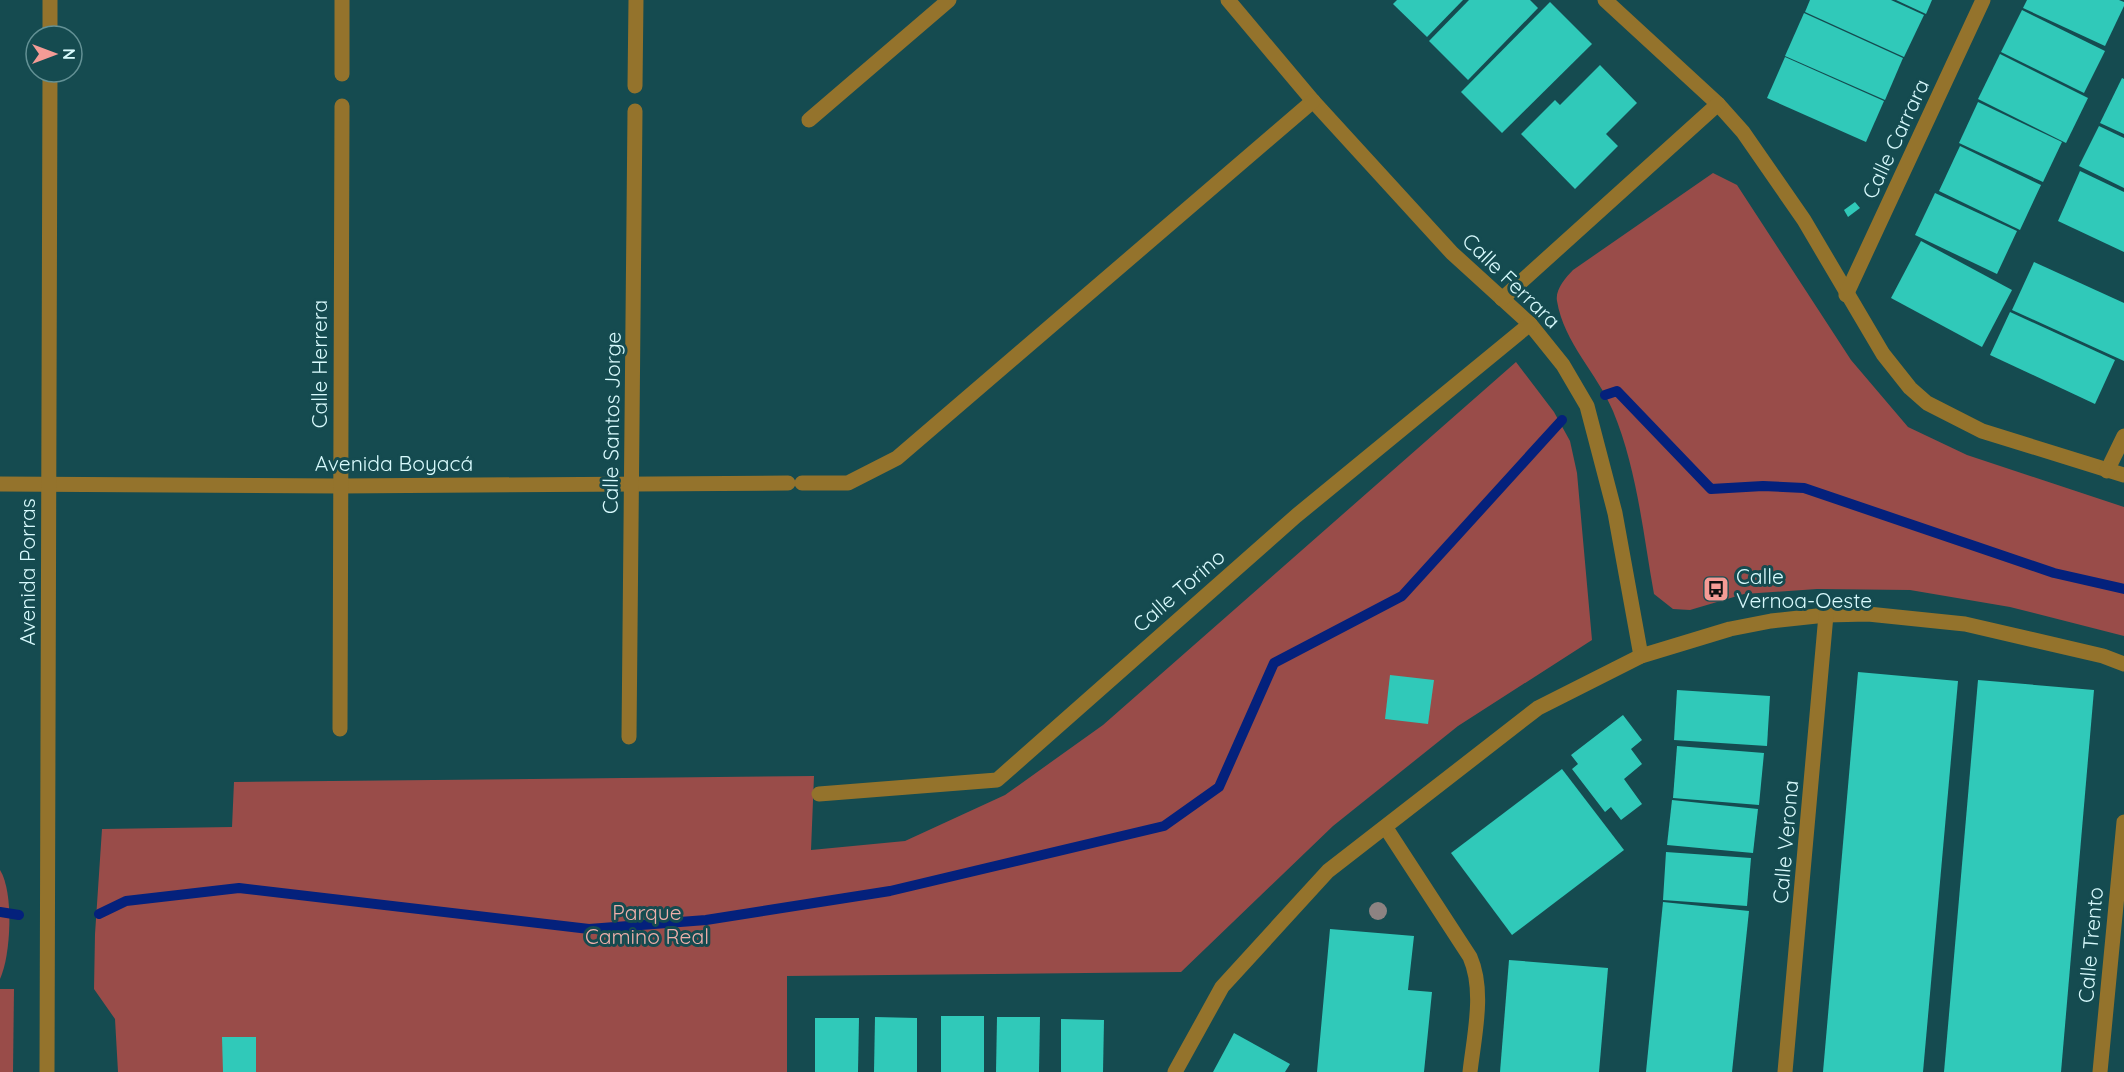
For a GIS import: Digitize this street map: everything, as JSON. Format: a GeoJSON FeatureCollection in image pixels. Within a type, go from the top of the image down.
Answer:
{"type":"FeatureCollection","features":[{"type":"Feature","properties":{"kind":"street"},"geometry":{"type":"LineString","coordinates":[[50,0],[50,24]]}},
{"type":"Feature","properties":{"kind":"street"},"geometry":{"type":"LineString","coordinates":[[342,0],[342,74]]}},
{"type":"Feature","properties":{"kind":"street"},"geometry":{"type":"LineString","coordinates":[[635,86],[636,0]]}},
{"type":"Feature","properties":{"kind":"street"},"geometry":{"type":"LineString","coordinates":[[809,120],[949,0]]}},
{"type":"Feature","properties":{"kind":"street","name":"Calle Ferrara"},"geometry":{"type":"LineString","coordinates":[[1228,0],[1313,101],[1452,253],[1530,324],[1563,365],[1587,406],[1615,513],[1641,656]]}},
{"type":"Feature","properties":{"kind":"street"},"geometry":{"type":"LineString","coordinates":[[1605,0],[1622,7],[1743,132],[1804,220],[1846,295],[1883,354],[1910,388],[1927,403],[1982,431],[2124,475]]}},
{"type":"Feature","properties":{"kind":"street","name":"Calle Carrara"},"geometry":{"type":"LineString","coordinates":[[1846,295],[1983,0]]}},
{"type":"Feature","properties":{"kind":"street","name":"Avenida Porras"},"geometry":{"type":"LineString","coordinates":[[47,1072],[50,84]]}},
{"type":"Feature","properties":{"kind":"street","name":"Avenida Boyacá"},"geometry":{"type":"LineString","coordinates":[[0,484],[340,486],[848,483],[872,473],[897,458],[1313,101]]}},
{"type":"Feature","properties":{"kind":"street"},"geometry":{"type":"LineString","coordinates":[[1502,299],[1718,104]]}},
{"type":"Feature","properties":{"kind":"street","name":"Calle Herrera"},"geometry":{"type":"LineString","coordinates":[[340,729],[342,106]]}},
{"type":"Feature","properties":{"kind":"street","name":"Calle Santos Jorge"},"geometry":{"type":"LineString","coordinates":[[629,737],[635,111]]}},
{"type":"Feature","properties":{"kind":"street","name":"Calle Torino"},"geometry":{"type":"LineString","coordinates":[[819,794],[997,780],[1296,516],[1530,324]]}},
{"type":"Feature","properties":{"kind":"street"},"geometry":{"type":"LineString","coordinates":[[2108,471],[2124,435]]}},
{"type":"Feature","properties":{"kind":"street"},"geometry":{"type":"LineString","coordinates":[[1175,1072],[1222,987],[1328,871],[1538,708],[1641,656],[1730,630],[1826,615],[1868,614],[1965,624],[2103,656],[2124,664]]}},
{"type":"Feature","properties":{"kind":"street","name":"Calle Verona"},"geometry":{"type":"LineString","coordinates":[[1785,1072],[1826,615]]}},
{"type":"Feature","properties":{"kind":"street","name":"Calle Trento"},"geometry":{"type":"LineString","coordinates":[[2100,1072],[2124,822]]}},
{"type":"Feature","properties":{"kind":"street"},"geometry":{"type":"LineString","coordinates":[[1386,828],[1476,969],[1478,986],[1470,1072]]}},
{"type":"Feature","properties":{"kind":"green space"},"geometry":{"type":"Polygon","coordinates":[[[1713,173],[1737,185],[1851,360],[1908,427],[1967,455],[2124,507],[2124,636],[2010,607],[1910,590],[1817,589],[1744,594],[1690,610],[1673,609],[1654,594],[1634,478],[1621,433],[1606,397],[1566,331],[1557,297],[1561,284],[1573,270],[1713,173]]]}},
{"type":"Feature","properties":{"kind":"green space","name":"Parque Camino Real"},"geometry":{"type":"Polygon","coordinates":[[[1516,362],[1554,412],[1570,441],[1577,473],[1592,640],[1458,726],[1333,826],[1181,972],[787,976],[787,1072],[118,1072],[115,1019],[94,989],[102,829],[232,827],[234,782],[814,776],[811,850],[905,841],[1005,795],[1103,725],[1516,362]]]}},
{"type":"Feature","properties":{"kind":"green space"},"geometry":{"type":"Polygon","coordinates":[[[0,870],[9,908],[9,940],[0,979],[0,870]]]}},
{"type":"Feature","properties":{"kind":"green space"},"geometry":{"type":"Polygon","coordinates":[[[0,989],[14,989],[13,1072],[0,1072],[0,989]]]}},
{"type":"Feature","properties":{"kind":"building"},"geometry":{"type":"Polygon","coordinates":[[[1397,0],[1463,0],[1427,37],[1393,4],[1397,0]]]}},
{"type":"Feature","properties":{"kind":"building"},"geometry":{"type":"Polygon","coordinates":[[[1469,0],[1530,0],[1538,8],[1468,80],[1429,41],[1469,0]]]}},
{"type":"Feature","properties":{"kind":"building"},"geometry":{"type":"Polygon","coordinates":[[[1810,0],[1891,0],[1924,15],[1904,57],[1805,12],[1810,0]]]}},
{"type":"Feature","properties":{"kind":"building"},"geometry":{"type":"Polygon","coordinates":[[[1896,0],[1932,0],[1926,14],[1896,0]]]}},
{"type":"Feature","properties":{"kind":"building"},"geometry":{"type":"Polygon","coordinates":[[[2027,0],[2119,0],[2124,2],[2124,6],[2105,46],[2023,8],[2027,0]]]}},
{"type":"Feature","properties":{"kind":"building"},"geometry":{"type":"Polygon","coordinates":[[[1550,2],[1592,44],[1502,133],[1461,92],[1550,2]]]}},
{"type":"Feature","properties":{"kind":"building"},"geometry":{"type":"Polygon","coordinates":[[[2022,10],[2105,51],[2084,93],[2001,52],[2022,10]]]}},
{"type":"Feature","properties":{"kind":"building"},"geometry":{"type":"Polygon","coordinates":[[[1804,13],[1903,58],[1885,100],[1785,56],[1804,13]]]}},
{"type":"Feature","properties":{"kind":"building"},"geometry":{"type":"Polygon","coordinates":[[[2000,54],[2088,98],[2066,143],[1978,99],[2000,54]]]}},
{"type":"Feature","properties":{"kind":"building"},"geometry":{"type":"Polygon","coordinates":[[[1785,57],[1884,101],[1866,142],[1767,98],[1785,57]]]}},
{"type":"Feature","properties":{"kind":"building"},"geometry":{"type":"Polygon","coordinates":[[[1600,65],[1637,103],[1606,134],[1618,146],[1575,189],[1521,134],[1555,100],[1560,105],[1600,65]]]}},
{"type":"Feature","properties":{"kind":"building"},"geometry":{"type":"Polygon","coordinates":[[[2122,78],[2124,79],[2124,134],[2100,123],[2122,78]]]}},
{"type":"Feature","properties":{"kind":"building"},"geometry":{"type":"Polygon","coordinates":[[[1978,102],[2062,142],[2043,182],[1959,143],[1978,102]]]}},
{"type":"Feature","properties":{"kind":"building"},"geometry":{"type":"Polygon","coordinates":[[[2099,126],[2124,138],[2124,188],[2079,166],[2099,126]]]}},
{"type":"Feature","properties":{"kind":"building"},"geometry":{"type":"Polygon","coordinates":[[[1960,146],[2041,185],[2020,230],[1939,191],[1960,146]]]}},
{"type":"Feature","properties":{"kind":"building"},"geometry":{"type":"Polygon","coordinates":[[[2080,171],[2124,192],[2124,252],[2058,221],[2080,171]]]}},
{"type":"Feature","properties":{"kind":"building"},"geometry":{"type":"Polygon","coordinates":[[[1935,193],[2017,231],[1997,274],[1915,235],[1935,193]]]}},
{"type":"Feature","properties":{"kind":"building"},"geometry":{"type":"Polygon","coordinates":[[[1855,202],[1860,208],[1848,217],[1844,210],[1855,202]]]}},
{"type":"Feature","properties":{"kind":"building"},"geometry":{"type":"Polygon","coordinates":[[[1921,241],[2012,290],[1982,347],[1891,298],[1921,241]]]}},
{"type":"Feature","properties":{"kind":"building"},"geometry":{"type":"Polygon","coordinates":[[[2034,262],[2124,303],[2124,361],[2012,310],[2034,262]]]}},
{"type":"Feature","properties":{"kind":"building"},"geometry":{"type":"Polygon","coordinates":[[[2010,312],[2115,360],[2095,404],[1990,355],[2010,312]]]}},
{"type":"Feature","properties":{"kind":"building"},"geometry":{"type":"Polygon","coordinates":[[[1858,672],[1958,681],[1923,1072],[1823,1072],[1858,672]]]}},
{"type":"Feature","properties":{"kind":"building"},"geometry":{"type":"Polygon","coordinates":[[[1390,675],[1434,680],[1428,724],[1385,719],[1390,675]]]}},
{"type":"Feature","properties":{"kind":"building"},"geometry":{"type":"Polygon","coordinates":[[[1978,680],[2094,690],[2061,1072],[1944,1072],[1978,680]]]}},
{"type":"Feature","properties":{"kind":"building"},"geometry":{"type":"Polygon","coordinates":[[[1677,690],[1770,696],[1767,746],[1674,740],[1677,690]]]}},
{"type":"Feature","properties":{"kind":"building"},"geometry":{"type":"Polygon","coordinates":[[[1623,715],[1642,740],[1631,749],[1642,764],[1624,779],[1642,804],[1621,820],[1611,807],[1605,812],[1572,769],[1578,764],[1571,755],[1623,715]]]}},
{"type":"Feature","properties":{"kind":"building"},"geometry":{"type":"Polygon","coordinates":[[[1677,746],[1764,753],[1759,805],[1673,798],[1677,746]]]}},
{"type":"Feature","properties":{"kind":"building"},"geometry":{"type":"Polygon","coordinates":[[[1562,769],[1624,850],[1512,935],[1451,853],[1562,769]]]}},
{"type":"Feature","properties":{"kind":"building"},"geometry":{"type":"Polygon","coordinates":[[[1672,800],[1758,809],[1753,853],[1667,845],[1672,800]]]}},
{"type":"Feature","properties":{"kind":"building"},"geometry":{"type":"Polygon","coordinates":[[[1666,852],[1751,858],[1747,906],[1663,900],[1666,852]]]}},
{"type":"Feature","properties":{"kind":"building"},"geometry":{"type":"Polygon","coordinates":[[[1663,902],[1749,911],[1732,1072],[1646,1072],[1663,902]]]}},
{"type":"Feature","properties":{"kind":"building"},"geometry":{"type":"Polygon","coordinates":[[[1330,929],[1414,936],[1408,990],[1432,992],[1424,1072],[1317,1072],[1330,929]]]}},
{"type":"Feature","properties":{"kind":"building"},"geometry":{"type":"Polygon","coordinates":[[[1509,960],[1608,968],[1599,1072],[1500,1072],[1509,960]]]}},
{"type":"Feature","properties":{"kind":"building"},"geometry":{"type":"Polygon","coordinates":[[[941,1016],[984,1016],[984,1072],[941,1072],[941,1016]]]}},
{"type":"Feature","properties":{"kind":"building"},"geometry":{"type":"Polygon","coordinates":[[[875,1017],[917,1018],[917,1072],[874,1072],[875,1017]]]}},
{"type":"Feature","properties":{"kind":"building"},"geometry":{"type":"Polygon","coordinates":[[[997,1017],[1040,1017],[1039,1072],[996,1072],[997,1017]]]}},
{"type":"Feature","properties":{"kind":"building"},"geometry":{"type":"Polygon","coordinates":[[[815,1018],[859,1018],[858,1072],[815,1072],[815,1018]]]}},
{"type":"Feature","properties":{"kind":"building"},"geometry":{"type":"Polygon","coordinates":[[[1061,1019],[1104,1020],[1103,1072],[1061,1072],[1061,1019]]]}},
{"type":"Feature","properties":{"kind":"building"},"geometry":{"type":"Polygon","coordinates":[[[1234,1033],[1290,1064],[1285,1072],[1213,1072],[1234,1033]]]}},
{"type":"Feature","properties":{"kind":"building"},"geometry":{"type":"Polygon","coordinates":[[[222,1037],[256,1037],[256,1072],[223,1072],[222,1037]]]}},
{"type":"Feature","properties":{"kind":"waterway"},"geometry":{"type":"LineString","coordinates":[[1605,395],[1617,391],[1711,489],[1763,486],[1804,488],[2054,573],[2124,589]]}},
{"type":"Feature","properties":{"kind":"waterway"},"geometry":{"type":"LineString","coordinates":[[99,914],[126,901],[239,888],[589,929],[706,920],[890,891],[1164,826],[1219,787],[1274,663],[1402,596],[1562,420]]}},
{"type":"Feature","properties":{"kind":"waterway"},"geometry":{"type":"LineString","coordinates":[[0,912],[19,915]]}},
{"type":"Feature","properties":{"kind":"place","name":"Calle Vernoa-Oeste"},"geometry":{"type":"Point","coordinates":[1716,589]}}]}
